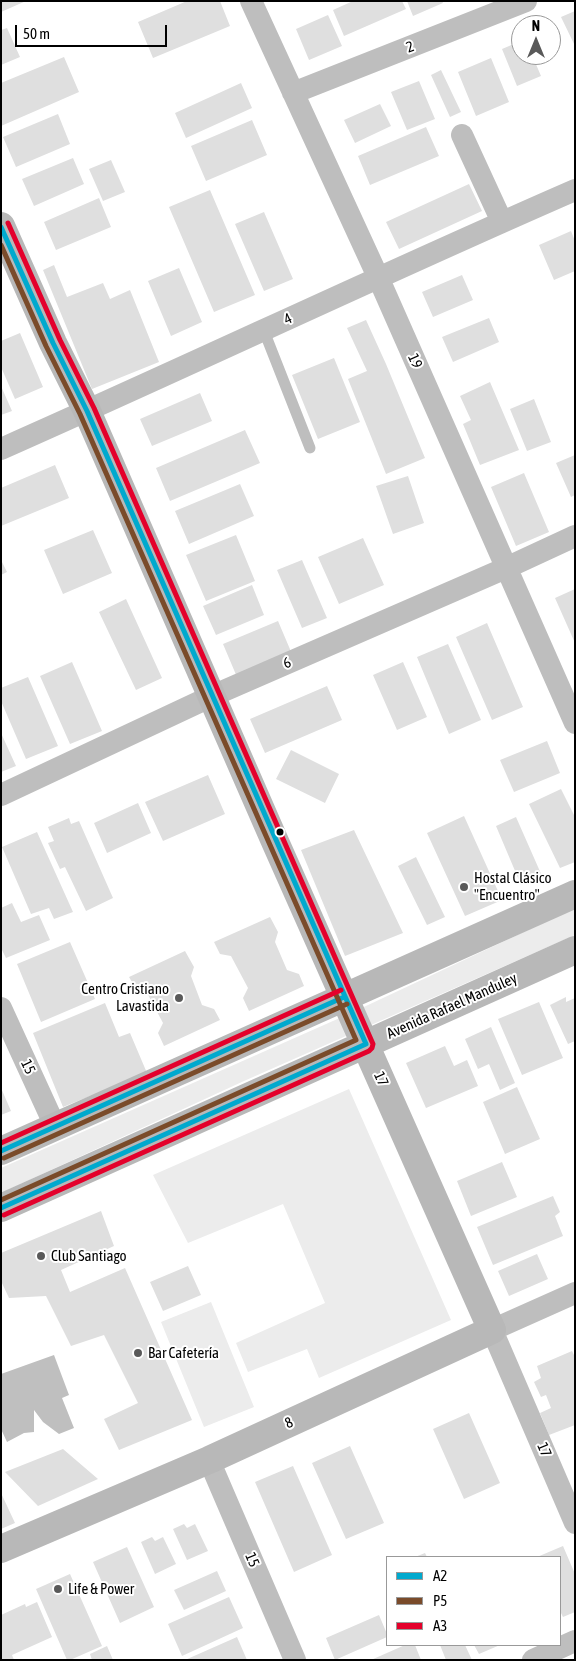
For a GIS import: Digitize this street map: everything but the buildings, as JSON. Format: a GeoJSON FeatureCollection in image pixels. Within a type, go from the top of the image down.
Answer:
{"type":"FeatureCollection","features":[{"type":"Feature","properties":{"kind":"street","name":"19"},"geometry":{"type":"LineString","coordinates":[[251,1],[378,277],[575,723]]}},
{"type":"Feature","properties":{"kind":"street","name":"2"},"geometry":{"type":"LineString","coordinates":[[293,93],[526,1]]}},
{"type":"Feature","properties":{"kind":"street"},"geometry":{"type":"LineString","coordinates":[[462,135],[502,222]]}},
{"type":"Feature","properties":{"kind":"street","name":"4"},"geometry":{"type":"LineString","coordinates":[[1,449],[264,331],[378,277],[575,190]]}},
{"type":"Feature","properties":{"kind":"street","name":"17"},"geometry":{"type":"LineString","coordinates":[[1,226],[53,343],[87,411],[575,1522]]}},
{"type":"Feature","properties":{"kind":"street","name":"6"},"geometry":{"type":"LineString","coordinates":[[1,795],[212,696],[575,536]]}},
{"type":"Feature","properties":{"kind":"street"},"geometry":{"type":"LineString","coordinates":[[1,1151],[575,894]]}},
{"type":"Feature","properties":{"kind":"street","name":"Avenida Rafael Manduley"},"geometry":{"type":"LineString","coordinates":[[1,1208],[575,950]]}},
{"type":"Feature","properties":{"kind":"street","name":"15"},"geometry":{"type":"LineString","coordinates":[[1,1008],[55,1126]]}},
{"type":"Feature","properties":{"kind":"street","name":"8"},"geometry":{"type":"LineString","coordinates":[[1,1549],[209,1460],[575,1293]]}},
{"type":"Feature","properties":{"kind":"street","name":"15"},"geometry":{"type":"LineString","coordinates":[[209,1460],[295,1660]]}},
{"type":"Feature","properties":{"kind":"street"},"geometry":{"type":"LineString","coordinates":[[533,1660],[575,1641]]}},
{"type":"Feature","properties":{"kind":"lane"},"geometry":{"type":"LineString","coordinates":[[264,331],[310,448]]}},
{"type":"Feature","properties":{"kind":"shaded area"},"geometry":{"type":"Polygon","coordinates":[[[575,908],[575,935],[244,1081],[1,1193],[1,1168],[351,1013],[575,908]]]}},
{"type":"Feature","properties":{"kind":"shaded area"},"geometry":{"type":"Polygon","coordinates":[[[349,1089],[451,1320],[319,1378],[307,1349],[248,1372],[236,1343],[325,1303],[283,1204],[188,1243],[153,1175],[349,1089]]]}},
{"type":"Feature","properties":{"kind":"shaded area"},"geometry":{"type":"Polygon","coordinates":[[[211,1302],[254,1407],[204,1427],[161,1322],[211,1302]]]}},
{"type":"Feature","properties":{"kind":"shaded area"},"geometry":{"type":"Polygon","coordinates":[[[54,1355],[69,1395],[62,1398],[74,1428],[59,1434],[43,1422],[34,1410],[34,1432],[24,1433],[7,1442],[1,1429],[1,1374],[54,1355]]]}},
{"type":"Feature","properties":{"kind":"transit line","name":"A3"},"geometry":{"type":"LineString","coordinates":[[4,1215],[369,1051],[373,1044],[94,408],[60,340],[8,223]]}},
{"type":"Feature","properties":{"kind":"transit line","name":"A2"},"geometry":{"type":"LineString","coordinates":[[1,227],[53,343],[87,411],[366,1044],[1,1208]]}},
{"type":"Feature","properties":{"kind":"transit line","name":"P5"},"geometry":{"type":"LineString","coordinates":[[1,245],[46,346],[80,414],[356,1040],[1,1200]]}},
{"type":"Feature","properties":{"kind":"transit line","name":"A3"},"geometry":{"type":"LineString","coordinates":[[1,1143],[341,990]]}},
{"type":"Feature","properties":{"kind":"transit line","name":"A2"},"geometry":{"type":"LineString","coordinates":[[1,1151],[344,997]]}},
{"type":"Feature","properties":{"kind":"transit line","name":"P5"},"geometry":{"type":"LineString","coordinates":[[4,1158],[347,1004]]}},
{"type":"Feature","properties":{"kind":"place","name":"Hostal Clásico \"Encuentro\""},"geometry":{"type":"Point","coordinates":[464,887]}},
{"type":"Feature","properties":{"kind":"place","name":"Centro Cristiano Lavastida"},"geometry":{"type":"Point","coordinates":[179,998]}},
{"type":"Feature","properties":{"kind":"place","name":"Club Santiago"},"geometry":{"type":"Point","coordinates":[41,1256]}},
{"type":"Feature","properties":{"kind":"place","name":"Bar Cafetería"},"geometry":{"type":"Point","coordinates":[138,1353]}},
{"type":"Feature","properties":{"kind":"place","name":"Life & Power"},"geometry":{"type":"Point","coordinates":[58,1589]}}]}
